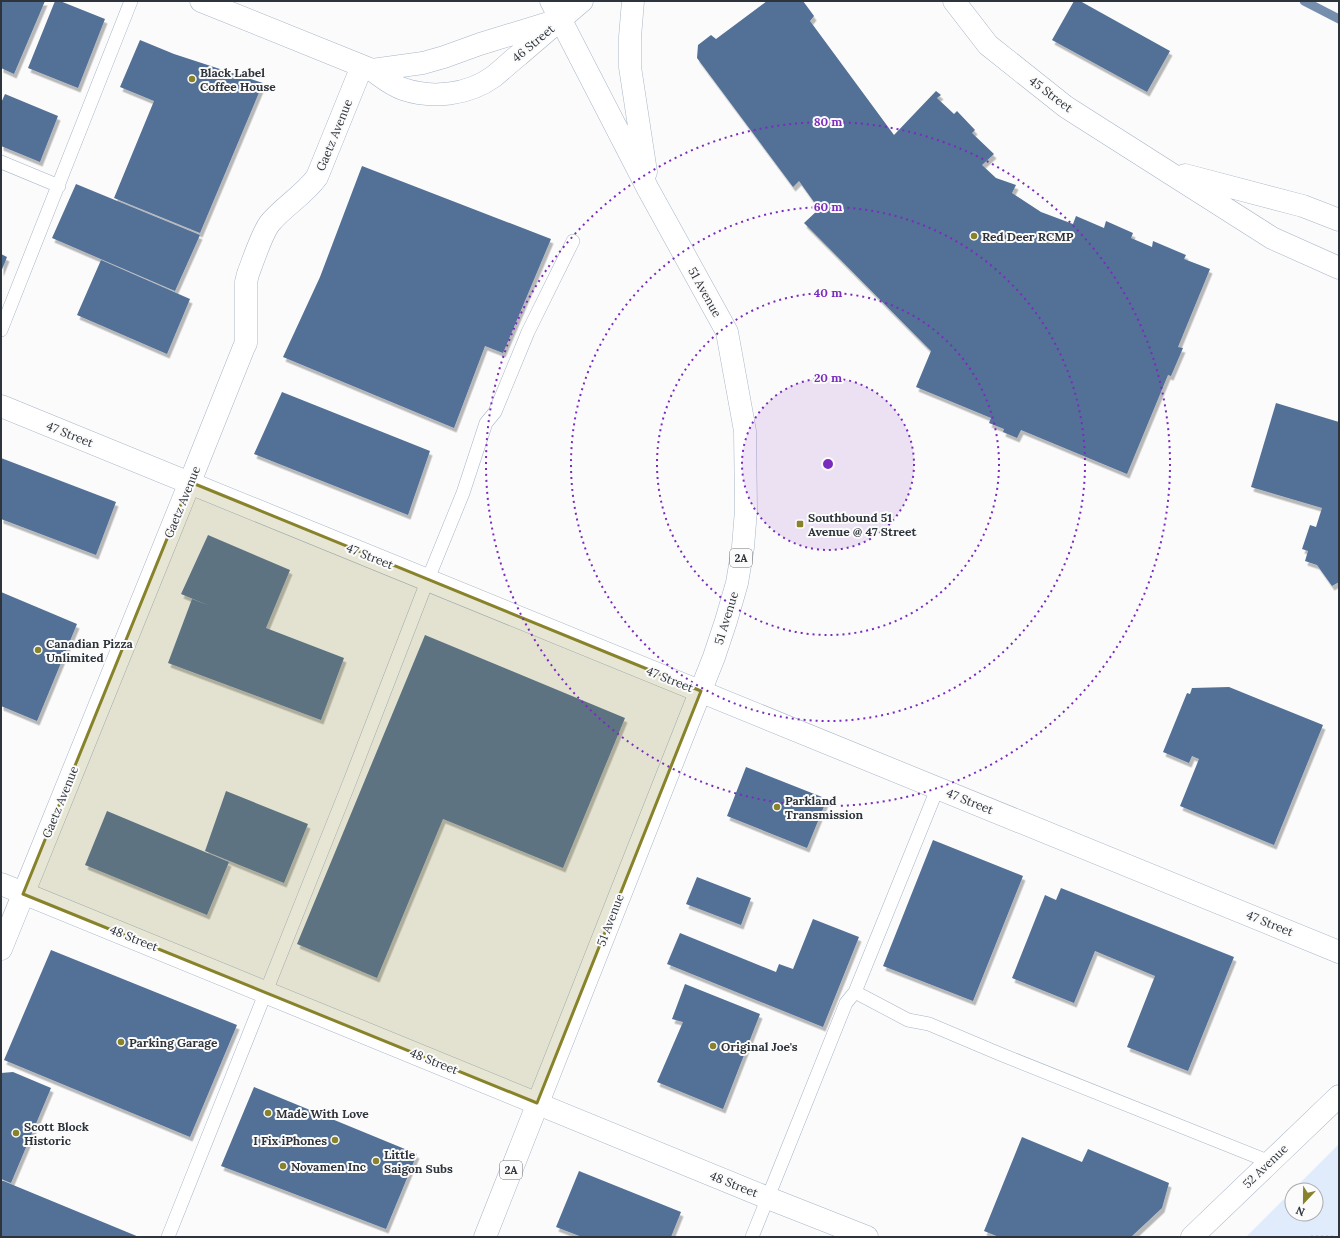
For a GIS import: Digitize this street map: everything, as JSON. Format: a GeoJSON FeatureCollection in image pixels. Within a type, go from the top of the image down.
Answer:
{"type":"FeatureCollection","features":[{"type":"Feature","properties":{"kind":"street","name":"46 Street"},"geometry":{"type":"LineString","coordinates":[[202,1],[367,68],[403,89],[423,94],[457,93],[472,88],[492,78],[556,10]]}},
{"type":"Feature","properties":{"kind":"street"},"geometry":{"type":"LineString","coordinates":[[556,10],[582,1]]}},
{"type":"Feature","properties":{"kind":"street"},"geometry":{"type":"LineString","coordinates":[[633,1],[630,37],[630,67],[648,189]]}},
{"type":"Feature","properties":{"kind":"street","name":"45 Street"},"geometry":{"type":"LineString","coordinates":[[954,1],[988,45],[1066,107],[1272,238],[1339,268]]}},
{"type":"Feature","properties":{"kind":"street","name":"46 Street"},"geometry":{"type":"LineString","coordinates":[[367,68],[423,63],[444,57],[480,44],[556,10]]}},
{"type":"Feature","properties":{"kind":"street","name":"51 Avenue"},"geometry":{"type":"LineString","coordinates":[[485,1237],[701,691],[721,635],[737,583],[743,547],[746,510],[745,431],[727,332],[648,189],[556,10]]}},
{"type":"Feature","properties":{"kind":"street","name":"Gaetz Avenue"},"geometry":{"type":"LineString","coordinates":[[1,948],[246,343],[246,282],[267,227],[312,184],[317,177],[367,68]]}},
{"type":"Feature","properties":{"kind":"street","name":"45 Street"},"geometry":{"type":"LineString","coordinates":[[1164,169],[1303,206],[1339,220]]}},
{"type":"Feature","properties":{"kind":"street","name":"47 Street"},"geometry":{"type":"LineString","coordinates":[[1,406],[1339,952]]}},
{"type":"Feature","properties":{"kind":"street","name":"48 Street"},"geometry":{"type":"LineString","coordinates":[[1,884],[537,1104],[867,1237]]}},
{"type":"Feature","properties":{"kind":"street","name":"52 Avenue"},"geometry":{"type":"LineString","coordinates":[[1192,1237],[1339,1096]]}},
{"type":"Feature","properties":{"kind":"lane"},"geometry":{"type":"LineString","coordinates":[[1,330],[131,1]]}},
{"type":"Feature","properties":{"kind":"lane"},"geometry":{"type":"LineString","coordinates":[[1,162],[59,186]]}},
{"type":"Feature","properties":{"kind":"lane"},"geometry":{"type":"LineString","coordinates":[[168,1237],[463,493],[486,423],[495,412],[528,332],[573,241]]}},
{"type":"Feature","properties":{"kind":"lane"},"geometry":{"type":"LineString","coordinates":[[752,1237],[846,1003],[856,992],[938,788]]}},
{"type":"Feature","properties":{"kind":"lane"},"geometry":{"type":"LineString","coordinates":[[856,992],[908,1020],[929,1024],[1270,1162]]}},
{"type":"Feature","properties":{"kind":"path"},"geometry":{"type":"LineString","coordinates":[[1311,1237],[1334,1237]]}},
{"type":"Feature","properties":{"kind":"highlighted area"},"geometry":{"type":"Polygon","coordinates":[[[190,482],[701,691],[537,1103],[23,894],[190,482]]]}},
{"type":"Feature","properties":{"kind":"shaded area"},"geometry":{"type":"Polygon","coordinates":[[[1339,1144],[1339,1237],[1246,1237],[1284,1199],[1284,1222],[1324,1222],[1324,1182],[1301,1182],[1339,1144]]]}},
{"type":"Feature","properties":{"kind":"building"},"geometry":{"type":"Polygon","coordinates":[[[1,1],[45,1],[14,74],[1,68],[1,1]]]}},
{"type":"Feature","properties":{"kind":"building"},"geometry":{"type":"Polygon","coordinates":[[[55,1],[60,1],[105,19],[78,88],[28,68],[55,1]]]}},
{"type":"Feature","properties":{"kind":"building","name":"Red Deer RCMP"},"geometry":{"type":"Polygon","coordinates":[[[767,1],[803,1],[814,16],[810,21],[894,135],[936,91],[941,95],[937,98],[954,114],[957,111],[975,130],[972,133],[994,154],[982,165],[996,178],[1016,185],[1012,193],[1041,212],[1073,224],[1076,216],[1104,228],[1106,221],[1133,233],[1131,238],[1152,247],[1153,241],[1186,255],[1184,259],[1210,269],[1178,347],[1183,348],[1171,376],[1168,375],[1127,474],[1021,430],[1017,438],[1003,432],[1004,429],[989,423],[991,418],[916,387],[931,351],[804,223],[819,209],[799,181],[793,187],[697,58],[698,45],[711,35],[716,39],[767,1]]]}},
{"type":"Feature","properties":{"kind":"building"},"geometry":{"type":"Polygon","coordinates":[[[1074,1],[1080,1],[1170,51],[1147,92],[1052,40],[1074,1]]]}},
{"type":"Feature","properties":{"kind":"building"},"geometry":{"type":"Polygon","coordinates":[[[140,40],[174,54],[263,83],[200,233],[114,198],[154,101],[120,87],[140,40]]]}},
{"type":"Feature","properties":{"kind":"building"},"geometry":{"type":"Polygon","coordinates":[[[5,94],[58,116],[40,162],[1,146],[1,103],[5,94]]]}},
{"type":"Feature","properties":{"kind":"building"},"geometry":{"type":"Polygon","coordinates":[[[362,166],[551,239],[503,353],[485,346],[454,428],[283,357],[320,277],[362,166]]]}},
{"type":"Feature","properties":{"kind":"building"},"geometry":{"type":"Polygon","coordinates":[[[76,184],[200,235],[175,291],[52,238],[76,184]]]}},
{"type":"Feature","properties":{"kind":"building"},"geometry":{"type":"Polygon","coordinates":[[[1,254],[7,257],[1,272],[1,254]]]}},
{"type":"Feature","properties":{"kind":"building"},"geometry":{"type":"Polygon","coordinates":[[[101,260],[190,299],[167,354],[77,315],[101,260]]]}},
{"type":"Feature","properties":{"kind":"building"},"geometry":{"type":"Polygon","coordinates":[[[282,392],[430,451],[408,515],[254,454],[282,392]]]}},
{"type":"Feature","properties":{"kind":"building"},"geometry":{"type":"Polygon","coordinates":[[[1276,403],[1339,422],[1339,582],[1332,586],[1317,565],[1305,561],[1308,551],[1302,549],[1310,525],[1316,527],[1322,508],[1251,487],[1276,403]]]}},
{"type":"Feature","properties":{"kind":"building"},"geometry":{"type":"Polygon","coordinates":[[[1,458],[116,502],[96,555],[1,519],[1,458]]]}},
{"type":"Feature","properties":{"kind":"building"},"geometry":{"type":"Polygon","coordinates":[[[208,535],[290,570],[266,628],[344,658],[321,720],[168,663],[192,599],[210,606],[181,594],[208,535]]]}},
{"type":"Feature","properties":{"kind":"building"},"geometry":{"type":"Polygon","coordinates":[[[1,592],[77,624],[37,721],[1,706],[1,592]]]}},
{"type":"Feature","properties":{"kind":"building"},"geometry":{"type":"Polygon","coordinates":[[[425,635],[625,718],[563,868],[443,819],[377,978],[297,944],[425,635]]]}},
{"type":"Feature","properties":{"kind":"building"},"geometry":{"type":"Polygon","coordinates":[[[1229,687],[1323,725],[1274,845],[1180,806],[1199,759],[1192,756],[1189,763],[1163,752],[1187,693],[1190,694],[1192,688],[1229,687]]]}},
{"type":"Feature","properties":{"kind":"building","name":"Parkland Transmission"},"geometry":{"type":"Polygon","coordinates":[[[746,767],[827,799],[807,848],[727,816],[746,767]]]}},
{"type":"Feature","properties":{"kind":"building"},"geometry":{"type":"Polygon","coordinates":[[[226,791],[308,824],[284,883],[205,851],[226,791]]]}},
{"type":"Feature","properties":{"kind":"building"},"geometry":{"type":"Polygon","coordinates":[[[107,811],[229,862],[207,915],[85,865],[107,811]]]}},
{"type":"Feature","properties":{"kind":"building"},"geometry":{"type":"Polygon","coordinates":[[[933,840],[1023,876],[973,1001],[883,966],[933,840]]]}},
{"type":"Feature","properties":{"kind":"building"},"geometry":{"type":"Polygon","coordinates":[[[697,877],[751,898],[741,925],[686,904],[697,877]]]}},
{"type":"Feature","properties":{"kind":"building"},"geometry":{"type":"Polygon","coordinates":[[[1061,888],[1234,957],[1188,1071],[1127,1047],[1155,976],[1095,951],[1074,1003],[1012,978],[1045,895],[1056,900],[1061,888]]]}},
{"type":"Feature","properties":{"kind":"building"},"geometry":{"type":"Polygon","coordinates":[[[813,919],[859,937],[823,1027],[667,964],[680,933],[776,972],[779,964],[793,969],[813,919]]]}},
{"type":"Feature","properties":{"kind":"building","name":"Parking Garage"},"geometry":{"type":"Polygon","coordinates":[[[51,950],[237,1025],[190,1137],[4,1060],[51,950]]]}},
{"type":"Feature","properties":{"kind":"building"},"geometry":{"type":"Polygon","coordinates":[[[685,984],[760,1014],[723,1109],[657,1082],[683,1022],[672,1019],[685,984]]]}},
{"type":"Feature","properties":{"kind":"building","name":"Scott Block Historic"},"geometry":{"type":"Polygon","coordinates":[[[13,1072],[51,1088],[11,1183],[1,1179],[1,1073],[13,1072]]]}},
{"type":"Feature","properties":{"kind":"building"},"geometry":{"type":"Polygon","coordinates":[[[254,1087],[417,1154],[386,1229],[221,1166],[254,1087]]]}},
{"type":"Feature","properties":{"kind":"building"},"geometry":{"type":"Polygon","coordinates":[[[1022,1137],[1082,1162],[1088,1149],[1169,1183],[1162,1208],[1131,1237],[999,1237],[984,1231],[1022,1137]]]}},
{"type":"Feature","properties":{"kind":"building"},"geometry":{"type":"Polygon","coordinates":[[[579,1171],[681,1212],[671,1237],[582,1237],[556,1227],[579,1171]]]}},
{"type":"Feature","properties":{"kind":"building"},"geometry":{"type":"Polygon","coordinates":[[[1,1180],[139,1237],[1,1237],[1,1180]]]}},
{"type":"Feature","properties":{"kind":"waterway"},"geometry":{"type":"LineString","coordinates":[[1304,1],[1339,19]]}},
{"type":"Feature","properties":{"kind":"place","name":"Black Label Coffee House"},"geometry":{"type":"Point","coordinates":[192,79]}},
{"type":"Feature","properties":{"kind":"place","name":"Red Deer RCMP"},"geometry":{"type":"Point","coordinates":[974,236]}},
{"type":"Feature","properties":{"kind":"place","name":"Southbound 51 Avenue @ 47 Street"},"geometry":{"type":"Point","coordinates":[800,524]}},
{"type":"Feature","properties":{"kind":"place","name":"Canadian Pizza Unlimited"},"geometry":{"type":"Point","coordinates":[38,650]}},
{"type":"Feature","properties":{"kind":"place","name":"Parkland Transmission"},"geometry":{"type":"Point","coordinates":[777,807]}},
{"type":"Feature","properties":{"kind":"place","name":"Parking Garage"},"geometry":{"type":"Point","coordinates":[121,1042]}},
{"type":"Feature","properties":{"kind":"place","name":"Original Joe's"},"geometry":{"type":"Point","coordinates":[713,1046]}},
{"type":"Feature","properties":{"kind":"place","name":"Made With Love"},"geometry":{"type":"Point","coordinates":[268,1113]}},
{"type":"Feature","properties":{"kind":"place","name":"Scott Block Historic"},"geometry":{"type":"Point","coordinates":[16,1133]}},
{"type":"Feature","properties":{"kind":"place","name":"I Fix iPhones"},"geometry":{"type":"Point","coordinates":[335,1140]}},
{"type":"Feature","properties":{"kind":"place","name":"Little Saigon Subs"},"geometry":{"type":"Point","coordinates":[376,1161]}},
{"type":"Feature","properties":{"kind":"place","name":"Novamen Inc"},"geometry":{"type":"Point","coordinates":[283,1166]}}]}
